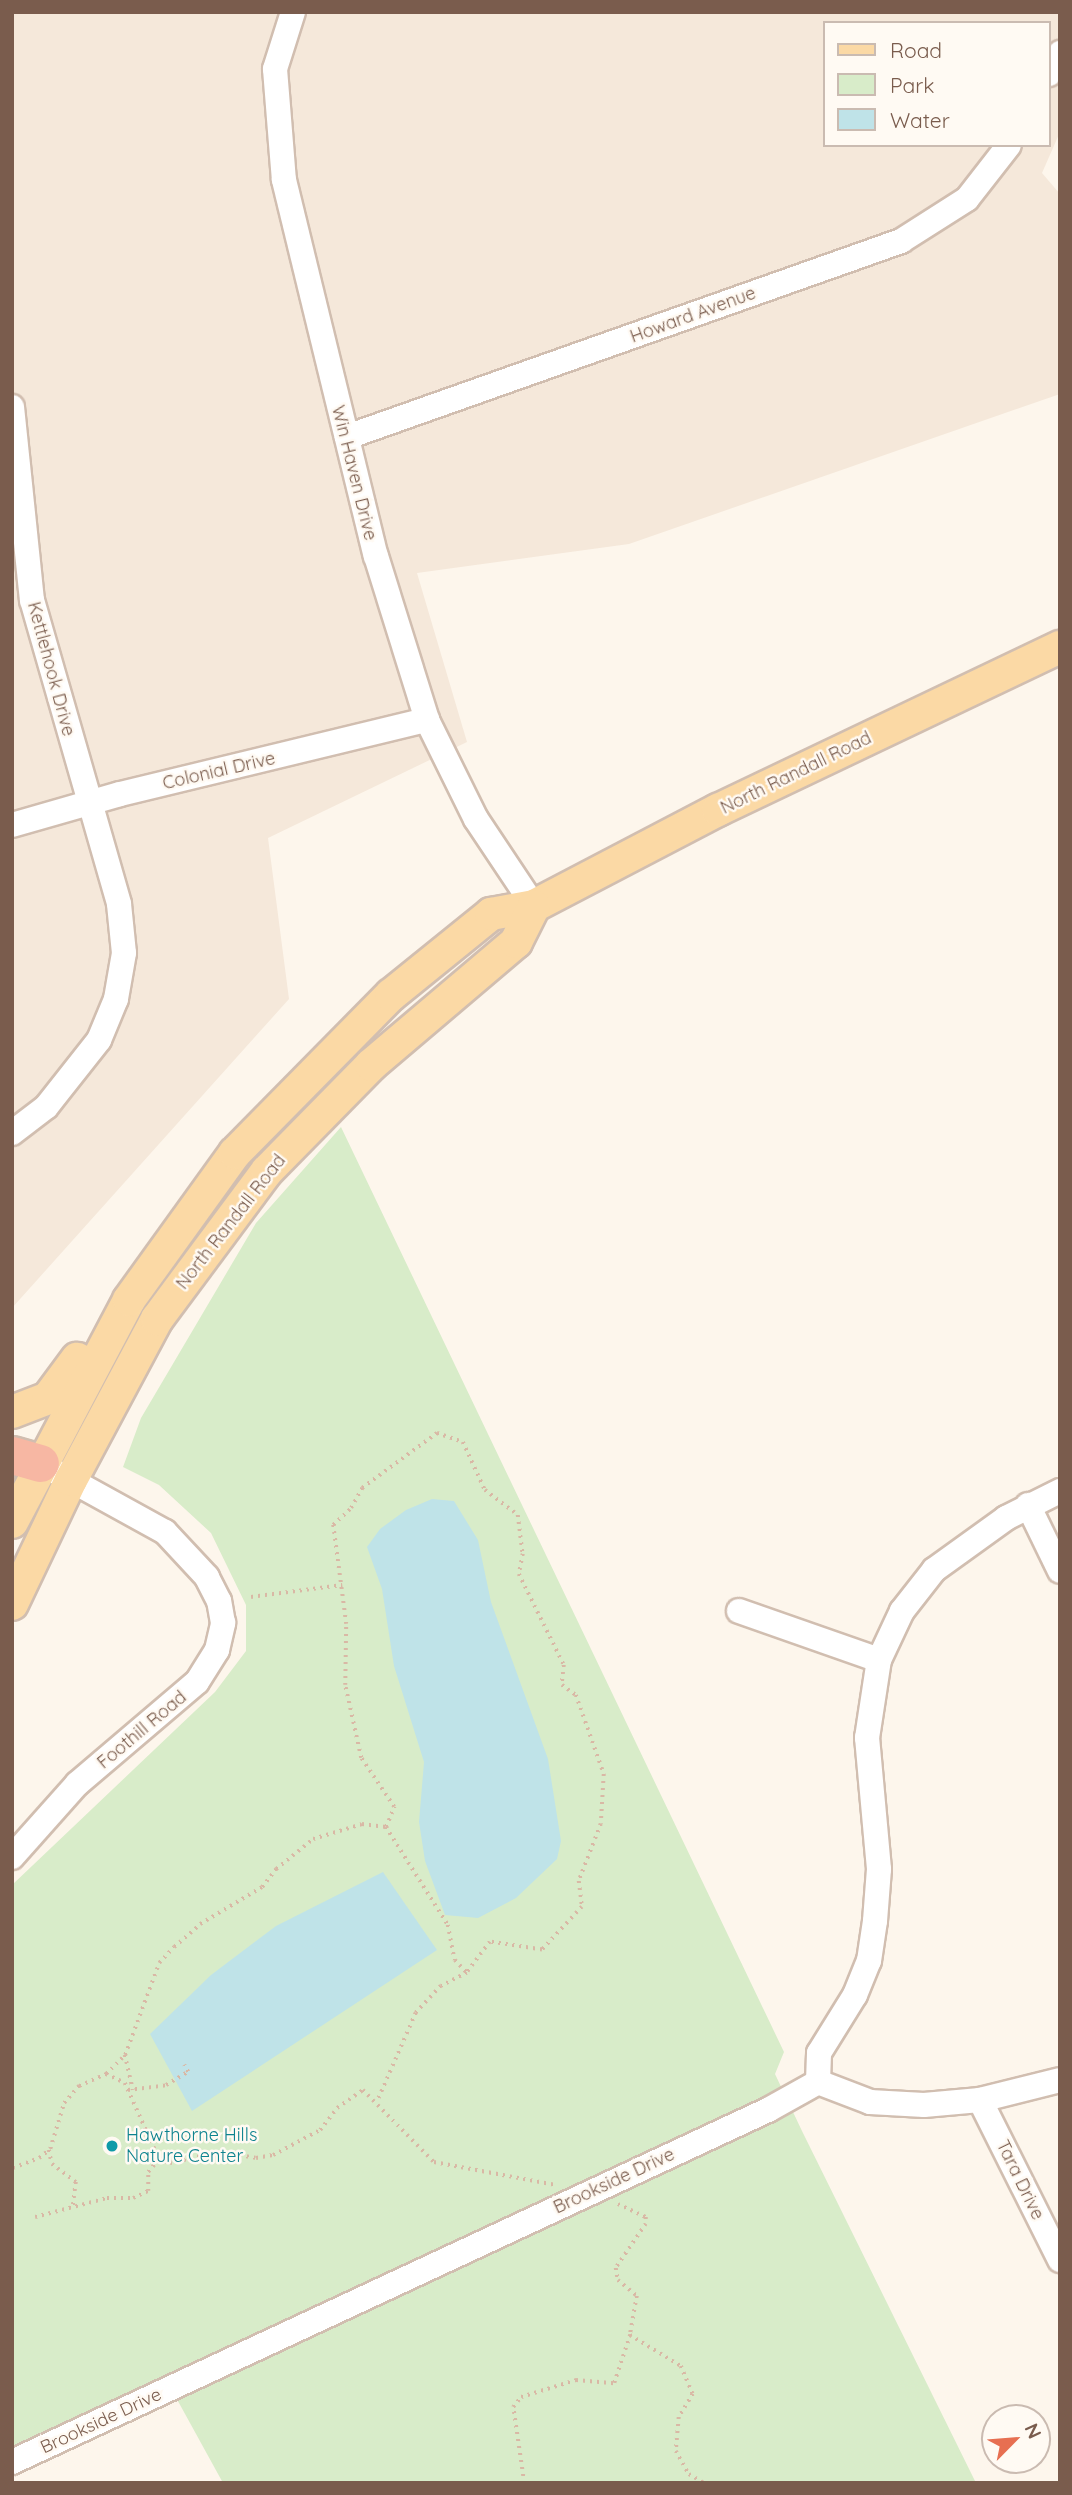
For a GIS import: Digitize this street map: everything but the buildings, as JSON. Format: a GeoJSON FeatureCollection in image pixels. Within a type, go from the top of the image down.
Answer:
{"type":"FeatureCollection","features":[{"type":"Feature","properties":{"kind":"main road","name":"North Randall Road"},"geometry":{"type":"LineString","coordinates":[[12,1522],[34,1461],[128,1300],[235,1153],[391,995],[491,914],[534,906],[635,851],[1060,647]]}},
{"type":"Feature","properties":{"kind":"main road","name":"North Randall Road"},"geometry":{"type":"LineString","coordinates":[[12,1604],[34,1461],[157,1319],[267,1171],[370,1065],[516,942],[534,906]]}},
{"type":"Feature","properties":{"kind":"main road"},"geometry":{"type":"LineString","coordinates":[[12,1412],[48,1398],[61,1385],[126,1277],[171,1242]]}},
{"type":"Feature","properties":{"kind":"street","name":"Win Haven Drive"},"geometry":{"type":"LineString","coordinates":[[293,12],[275,69],[278,137],[308,292],[376,555],[427,720],[476,819],[534,906]]}},
{"type":"Feature","properties":{"kind":"street"},"geometry":{"type":"LineString","coordinates":[[1051,71],[1060,53]]}},
{"type":"Feature","properties":{"kind":"street","name":"Howard Avenue"},"geometry":{"type":"LineString","coordinates":[[347,438],[901,241],[967,199],[1007,147]]}},
{"type":"Feature","properties":{"kind":"street","name":"Kettlehook Drive"},"geometry":{"type":"LineString","coordinates":[[12,407],[32,600],[121,916],[124,953],[116,999],[99,1040],[67,1084],[46,1107],[12,1133]]}},
{"type":"Feature","properties":{"kind":"street","name":"Colonial Drive"},"geometry":{"type":"LineString","coordinates":[[12,825],[89,803],[427,720]]}},
{"type":"Feature","properties":{"kind":"street","name":"Foothill Road"},"geometry":{"type":"LineString","coordinates":[[12,1857],[78,1784],[181,1699],[209,1667],[221,1638],[219,1601],[193,1557],[165,1532],[34,1461]]}},
{"type":"Feature","properties":{"kind":"street"},"geometry":{"type":"LineString","coordinates":[[1060,1491],[1028,1505],[934,1570],[902,1611],[879,1660],[867,1738],[879,1870],[876,1921],[869,1961],[855,1995],[819,2053],[818,2082],[870,2102],[924,2105],[980,2100],[1060,2080]]}},
{"type":"Feature","properties":{"kind":"street"},"geometry":{"type":"LineString","coordinates":[[1028,1505],[1060,1571]]}},
{"type":"Feature","properties":{"kind":"street"},"geometry":{"type":"LineString","coordinates":[[738,1611],[879,1660]]}},
{"type":"Feature","properties":{"kind":"street","name":"Brookside Drive"},"geometry":{"type":"LineString","coordinates":[[12,2462],[768,2110],[818,2082]]}},
{"type":"Feature","properties":{"kind":"street","name":"Tara Drive"},"geometry":{"type":"LineString","coordinates":[[980,2100],[1060,2260]]}},
{"type":"Feature","properties":{"kind":"path"},"geometry":{"type":"LineString","coordinates":[[378,2100],[416,2012],[441,1986],[467,1973],[490,1942],[542,1950],[582,1907],[579,1881],[601,1824],[604,1774],[576,1695],[562,1685],[564,1665],[519,1574],[523,1554],[519,1516],[485,1490],[463,1442],[437,1433],[362,1488],[351,1508],[338,1516],[333,1525],[343,1585],[345,1685],[360,1758],[394,1807],[386,1827]]}},
{"type":"Feature","properties":{"kind":"path"},"geometry":{"type":"LineString","coordinates":[[251,1597],[343,1585]]}},
{"type":"Feature","properties":{"kind":"path"},"geometry":{"type":"LineString","coordinates":[[73,2207],[76,2182],[52,2164],[49,2150],[64,2103],[79,2086],[106,2074],[125,2055],[159,1963],[200,1924],[262,1887],[276,1868],[313,1839],[362,1824],[386,1827]]}},
{"type":"Feature","properties":{"kind":"path"},"geometry":{"type":"LineString","coordinates":[[386,1827],[448,1925],[455,1960],[467,1973]]}},
{"type":"Feature","properties":{"kind":"path"},"geometry":{"type":"LineString","coordinates":[[125,2055],[131,2090],[159,2159],[170,2163],[219,2152],[256,2158],[273,2155],[320,2130],[337,2108],[363,2090],[378,2100],[423,2154],[434,2162],[463,2170],[565,2187]]}},
{"type":"Feature","properties":{"kind":"path"},"geometry":{"type":"LineString","coordinates":[[131,2090],[166,2085],[188,2072],[184,2065]]}},
{"type":"Feature","properties":{"kind":"path"},"geometry":{"type":"LineString","coordinates":[[106,2074],[119,2076],[131,2090]]}},
{"type":"Feature","properties":{"kind":"path"},"geometry":{"type":"LineString","coordinates":[[13,2168],[39,2158],[49,2150]]}},
{"type":"Feature","properties":{"kind":"path"},"geometry":{"type":"LineString","coordinates":[[35,2217],[107,2198],[133,2198],[148,2191],[148,2172],[159,2159]]}},
{"type":"Feature","properties":{"kind":"path"},"geometry":{"type":"LineString","coordinates":[[524,2483],[513,2407],[521,2397],[576,2380],[614,2383],[630,2335],[636,2296],[618,2280],[616,2268],[646,2224],[646,2217],[616,2203],[605,2184]]}},
{"type":"Feature","properties":{"kind":"path"},"geometry":{"type":"LineString","coordinates":[[630,2335],[681,2366],[693,2394],[679,2417],[676,2451],[688,2474],[704,2483]]}},
{"type":"Feature","properties":{"kind":"shaded area"},"geometry":{"type":"Polygon","coordinates":[[[12,12],[1060,12],[1060,132],[1042,173],[1060,194],[1060,394],[629,544],[417,573],[467,742],[268,838],[289,999],[12,1308],[12,12]]]}},
{"type":"Feature","properties":{"kind":"green space","name":"Hawthorne Hills Nature Center"},"geometry":{"type":"Polygon","coordinates":[[[341,1127],[784,2052],[775,2074],[976,2483],[223,2483],[168,2383],[12,2450],[12,1885],[215,1692],[246,1651],[246,1605],[211,1533],[159,1485],[123,1467],[141,1418],[256,1223],[341,1127]]]}},
{"type":"Feature","properties":{"kind":"water"},"geometry":{"type":"Polygon","coordinates":[[[432,1499],[454,1501],[478,1540],[491,1602],[548,1759],[561,1841],[557,1859],[516,1898],[478,1918],[445,1915],[425,1861],[419,1822],[424,1762],[394,1666],[382,1589],[367,1547],[380,1529],[406,1510],[432,1499]]]}},
{"type":"Feature","properties":{"kind":"water"},"geometry":{"type":"Polygon","coordinates":[[[383,1872],[437,1950],[192,2111],[150,2034],[211,1975],[276,1926],[383,1872]]]}},
{"type":"Feature","properties":{"kind":"place","name":"Hawthorne Hills Nature Center"},"geometry":{"type":"Point","coordinates":[112,2146]}}]}
